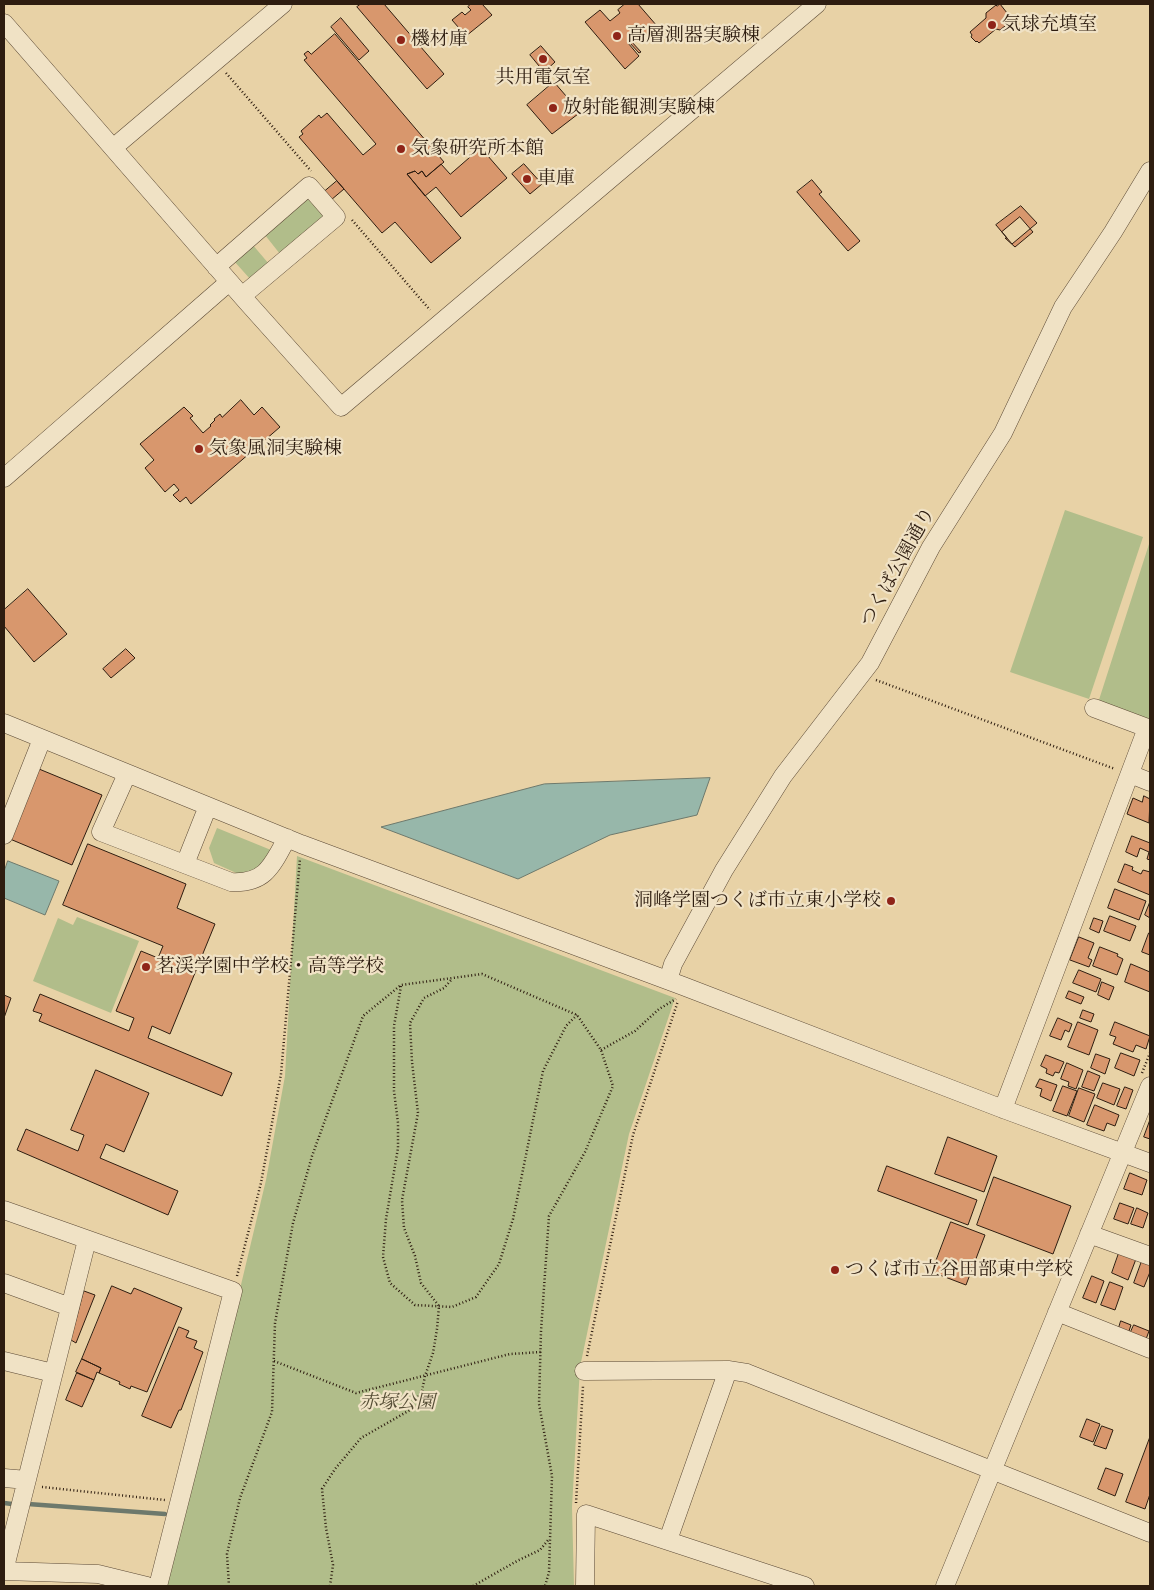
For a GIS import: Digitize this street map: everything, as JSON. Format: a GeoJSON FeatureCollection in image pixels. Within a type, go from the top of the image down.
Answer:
{"type":"FeatureCollection","features":[{"type":"Feature","properties":{"kind":"street"},"geometry":{"type":"LineString","coordinates":[[113,148],[283,4]]}},
{"type":"Feature","properties":{"kind":"street"},"geometry":{"type":"LineString","coordinates":[[4,23],[229,282],[341,407],[816,4]]}},
{"type":"Feature","properties":{"kind":"street","name":"つくば公園通り"},"geometry":{"type":"LineString","coordinates":[[670,974],[673,964],[724,870],[774,792],[870,663],[931,546],[1003,433],[1062,308],[1114,232],[1150,171]]}},
{"type":"Feature","properties":{"kind":"street"},"geometry":{"type":"LineString","coordinates":[[216,266],[309,186],[336,217],[242,296]]}},
{"type":"Feature","properties":{"kind":"street"},"geometry":{"type":"LineString","coordinates":[[4,478],[229,282]]}},
{"type":"Feature","properties":{"kind":"street"},"geometry":{"type":"LineString","coordinates":[[1003,1109],[1130,774],[1149,729],[1094,708]]}},
{"type":"Feature","properties":{"kind":"street"},"geometry":{"type":"LineString","coordinates":[[4,723],[287,838],[1150,1163]]}},
{"type":"Feature","properties":{"kind":"street"},"geometry":{"type":"LineString","coordinates":[[4,835],[42,739]]}},
{"type":"Feature","properties":{"kind":"street"},"geometry":{"type":"LineString","coordinates":[[128,774],[101,832],[230,882],[246,883],[260,877],[270,867],[287,838]]}},
{"type":"Feature","properties":{"kind":"street"},"geometry":{"type":"LineString","coordinates":[[1130,774],[1150,782]]}},
{"type":"Feature","properties":{"kind":"street"},"geometry":{"type":"LineString","coordinates":[[185,864],[208,806]]}},
{"type":"Feature","properties":{"kind":"street"},"geometry":{"type":"LineString","coordinates":[[945,1586],[994,1471],[1123,1153],[1145,1083]]}},
{"type":"Feature","properties":{"kind":"street"},"geometry":{"type":"LineString","coordinates":[[4,1210],[233,1290],[158,1586]]}},
{"type":"Feature","properties":{"kind":"street"},"geometry":{"type":"LineString","coordinates":[[1090,1234],[1150,1256]]}},
{"type":"Feature","properties":{"kind":"street"},"geometry":{"type":"LineString","coordinates":[[87,1240],[4,1571],[98,1574],[147,1586]]}},
{"type":"Feature","properties":{"kind":"street"},"geometry":{"type":"LineString","coordinates":[[4,1283],[70,1307]]}},
{"type":"Feature","properties":{"kind":"street"},"geometry":{"type":"LineString","coordinates":[[1057,1312],[1150,1349]]}},
{"type":"Feature","properties":{"kind":"street"},"geometry":{"type":"LineString","coordinates":[[4,1361],[53,1373]]}},
{"type":"Feature","properties":{"kind":"street"},"geometry":{"type":"LineString","coordinates":[[668,1540],[728,1370]]}},
{"type":"Feature","properties":{"kind":"street"},"geometry":{"type":"LineString","coordinates":[[584,1371],[728,1370],[746,1373],[1150,1533]]}},
{"type":"Feature","properties":{"kind":"street"},"geometry":{"type":"LineString","coordinates":[[4,1478],[26,1483]]}},
{"type":"Feature","properties":{"kind":"street"},"geometry":{"type":"LineString","coordinates":[[585,1586],[586,1514],[805,1586]]}},
{"type":"Feature","properties":{"kind":"path"},"geometry":{"type":"LineString","coordinates":[[216,61],[317,177]]}},
{"type":"Feature","properties":{"kind":"path"},"geometry":{"type":"LineString","coordinates":[[348,215],[441,323]]}},
{"type":"Feature","properties":{"kind":"path"},"geometry":{"type":"LineString","coordinates":[[870,663],[870,678],[1130,774]]}},
{"type":"Feature","properties":{"kind":"path"},"geometry":{"type":"LineString","coordinates":[[233,1290],[261,1183],[281,1074],[300,853]]}},
{"type":"Feature","properties":{"kind":"path"},"geometry":{"type":"LineString","coordinates":[[230,1586],[227,1554],[240,1498],[272,1412],[274,1323],[291,1232],[312,1156],[363,1016],[401,985],[482,974],[577,1015],[601,1050],[613,1086],[584,1152],[549,1216],[539,1404],[552,1476],[549,1572],[545,1586]]}},
{"type":"Feature","properties":{"kind":"path"},"geometry":{"type":"LineString","coordinates":[[330,1586],[333,1565],[326,1528],[322,1489],[335,1469],[361,1438],[410,1410],[422,1391],[433,1353],[439,1306],[421,1283],[415,1256],[404,1228],[402,1200],[418,1113],[410,1023],[424,998],[444,988],[453,978]]}},
{"type":"Feature","properties":{"kind":"path"},"geometry":{"type":"LineString","coordinates":[[401,985],[394,1026],[394,1091],[398,1123],[398,1148],[386,1219],[383,1257],[390,1283],[415,1304],[452,1307],[476,1297],[499,1264],[513,1219],[543,1072],[566,1026],[577,1015]]}},
{"type":"Feature","properties":{"kind":"path"},"geometry":{"type":"LineString","coordinates":[[576,1503],[584,1371],[633,1135],[680,997],[659,1009],[634,1031],[601,1050]]}},
{"type":"Feature","properties":{"kind":"path"},"geometry":{"type":"LineString","coordinates":[[1145,1083],[1150,1053]]}},
{"type":"Feature","properties":{"kind":"path"},"geometry":{"type":"LineString","coordinates":[[274,1360],[356,1393],[510,1354],[541,1352]]}},
{"type":"Feature","properties":{"kind":"path"},"geometry":{"type":"LineString","coordinates":[[26,1483],[179,1502]]}},
{"type":"Feature","properties":{"kind":"path"},"geometry":{"type":"LineString","coordinates":[[473,1586],[540,1550],[550,1538]]}},
{"type":"Feature","properties":{"kind":"green space"},"geometry":{"type":"Polygon","coordinates":[[[307,198],[324,217],[280,254],[265,235],[307,198]]]}},
{"type":"Feature","properties":{"kind":"green space"},"geometry":{"type":"Polygon","coordinates":[[[252,244],[269,264],[251,280],[234,261],[252,244]]]}},
{"type":"Feature","properties":{"kind":"green space"},"geometry":{"type":"Polygon","coordinates":[[[1065,510],[1143,537],[1089,699],[1010,672],[1065,510]]]}},
{"type":"Feature","properties":{"kind":"green space"},"geometry":{"type":"Polygon","coordinates":[[[1150,541],[1150,726],[1097,706],[1150,541]]]}},
{"type":"Feature","properties":{"kind":"green space"},"geometry":{"type":"Polygon","coordinates":[[[217,828],[271,850],[256,873],[243,876],[214,863],[209,848],[217,828]]]}},
{"type":"Feature","properties":{"kind":"green space","name":"赤塚公園"},"geometry":{"type":"Polygon","coordinates":[[[297,856],[675,998],[629,1134],[580,1367],[572,1507],[574,1586],[158,1586],[240,1289],[266,1180],[285,1076],[297,856]]]}},
{"type":"Feature","properties":{"kind":"green space"},"geometry":{"type":"Polygon","coordinates":[[[77,917],[139,941],[111,1013],[33,981],[58,918],[73,925],[77,917]]]}},
{"type":"Feature","properties":{"kind":"shaded area"},"geometry":{"type":"Polygon","coordinates":[[[710,778],[697,815],[610,835],[518,879],[381,827],[544,784],[710,778]]]}},
{"type":"Feature","properties":{"kind":"shaded area"},"geometry":{"type":"Polygon","coordinates":[[[8,861],[59,881],[45,915],[4,898],[4,872],[8,861]]]}},
{"type":"Feature","properties":{"kind":"building","name":"機材庫"},"geometry":{"type":"Polygon","coordinates":[[[361,4],[384,4],[444,74],[427,89],[357,7],[361,4]]]}},
{"type":"Feature","properties":{"kind":"building"},"geometry":{"type":"Polygon","coordinates":[[[471,4],[482,4],[492,15],[466,36],[452,20],[462,12],[465,15],[471,10],[468,7],[471,4]]]}},
{"type":"Feature","properties":{"kind":"building","name":"高層測器実験棟"},"geometry":{"type":"Polygon","coordinates":[[[625,4],[638,4],[657,26],[642,38],[639,34],[631,41],[641,52],[639,53],[628,43],[639,56],[625,69],[585,22],[600,10],[610,21],[620,13],[618,10],[625,4]]]}},
{"type":"Feature","properties":{"kind":"building","name":"気球充填室"},"geometry":{"type":"Polygon","coordinates":[[[1000,4],[1011,18],[1010,22],[1000,30],[996,29],[979,43],[976,42],[971,37],[970,32],[986,18],[986,13],[1000,4]]]}},
{"type":"Feature","properties":{"kind":"building"},"geometry":{"type":"Polygon","coordinates":[[[341,18],[369,51],[359,60],[331,27],[341,18]]]}},
{"type":"Feature","properties":{"kind":"building","name":"気象研究所本館"},"geometry":{"type":"Polygon","coordinates":[[[335,34],[444,162],[426,177],[422,171],[418,174],[415,171],[407,174],[461,238],[431,263],[395,222],[382,233],[299,137],[303,134],[301,131],[319,115],[321,118],[327,113],[363,155],[376,144],[304,60],[307,58],[304,54],[308,51],[311,54],[335,34]]]}},
{"type":"Feature","properties":{"kind":"building","name":"共用電気室"},"geometry":{"type":"Polygon","coordinates":[[[541,46],[555,62],[544,72],[530,55],[541,46]]]}},
{"type":"Feature","properties":{"kind":"building","name":"放射能観測実験棟"},"geometry":{"type":"Polygon","coordinates":[[[554,82],[579,111],[578,114],[552,134],[527,105],[554,82]]]}},
{"type":"Feature","properties":{"kind":"building"},"geometry":{"type":"Polygon","coordinates":[[[481,148],[507,178],[461,217],[436,187],[425,196],[407,174],[415,171],[418,174],[422,171],[426,177],[441,164],[450,174],[481,148]]]}},
{"type":"Feature","properties":{"kind":"building","name":"車庫"},"geometry":{"type":"Polygon","coordinates":[[[524,164],[542,184],[530,194],[512,174],[524,164]]]}},
{"type":"Feature","properties":{"kind":"building"},"geometry":{"type":"Polygon","coordinates":[[[812,180],[822,192],[819,194],[860,241],[848,251],[797,192],[812,180]]]}},
{"type":"Feature","properties":{"kind":"building"},"geometry":{"type":"Polygon","coordinates":[[[337,181],[344,189],[331,200],[324,192],[337,181]]]}},
{"type":"Feature","properties":{"kind":"building"},"geometry":{"type":"Polygon","coordinates":[[[1021,206],[1037,223],[1012,244],[996,225],[1021,206]]]}},
{"type":"Feature","properties":{"kind":"building"},"geometry":{"type":"Polygon","coordinates":[[[1020,217],[1033,232],[1015,247],[1005,238],[1007,238],[1002,232],[1020,217]]]}},
{"type":"Feature","properties":{"kind":"building","name":"気象風洞実験棟"},"geometry":{"type":"Polygon","coordinates":[[[241,400],[254,415],[262,407],[280,427],[191,504],[186,497],[180,502],[173,495],[179,490],[174,484],[165,492],[145,468],[154,460],[140,444],[184,407],[193,416],[190,418],[203,433],[211,426],[214,419],[220,414],[222,417],[241,400]]]}},
{"type":"Feature","properties":{"kind":"building"},"geometry":{"type":"Polygon","coordinates":[[[28,589],[67,634],[34,662],[4,626],[4,610],[28,589]]]}},
{"type":"Feature","properties":{"kind":"building"},"geometry":{"type":"Polygon","coordinates":[[[126,649],[135,658],[111,678],[103,669],[126,649]]]}},
{"type":"Feature","properties":{"kind":"building"},"geometry":{"type":"Polygon","coordinates":[[[39,769],[102,795],[72,865],[10,839],[39,769]]]}},
{"type":"Feature","properties":{"kind":"building"},"geometry":{"type":"Polygon","coordinates":[[[1144,796],[1150,799],[1149,823],[1127,814],[1133,798],[1142,802],[1144,796]]]}},
{"type":"Feature","properties":{"kind":"building"},"geometry":{"type":"Polygon","coordinates":[[[1132,836],[1150,843],[1150,860],[1147,859],[1149,852],[1140,848],[1137,857],[1126,852],[1132,836]]]}},
{"type":"Feature","properties":{"kind":"building"},"geometry":{"type":"Polygon","coordinates":[[[88,844],[186,884],[177,908],[215,924],[170,1034],[152,1026],[148,1038],[232,1073],[222,1096],[39,1021],[42,1014],[33,1011],[40,994],[129,1031],[134,1018],[116,1011],[141,951],[158,958],[163,946],[63,905],[88,844]]]}},
{"type":"Feature","properties":{"kind":"building"},"geometry":{"type":"Polygon","coordinates":[[[1125,864],[1133,867],[1132,870],[1141,874],[1143,870],[1150,872],[1150,895],[1118,882],[1125,864]]]}},
{"type":"Feature","properties":{"kind":"building"},"geometry":{"type":"Polygon","coordinates":[[[1115,889],[1146,901],[1139,920],[1108,908],[1115,889]]]}},
{"type":"Feature","properties":{"kind":"building"},"geometry":{"type":"Polygon","coordinates":[[[1150,902],[1150,918],[1145,915],[1150,902]]]}},
{"type":"Feature","properties":{"kind":"building"},"geometry":{"type":"Polygon","coordinates":[[[1110,916],[1136,926],[1130,941],[1104,931],[1110,916]]]}},
{"type":"Feature","properties":{"kind":"building"},"geometry":{"type":"Polygon","coordinates":[[[1094,918],[1103,921],[1099,933],[1090,929],[1094,918]]]}},
{"type":"Feature","properties":{"kind":"building"},"geometry":{"type":"Polygon","coordinates":[[[1150,933],[1150,955],[1142,952],[1150,933]]]}},
{"type":"Feature","properties":{"kind":"building"},"geometry":{"type":"Polygon","coordinates":[[[1079,937],[1094,943],[1088,958],[1092,960],[1089,967],[1070,960],[1079,937]]]}},
{"type":"Feature","properties":{"kind":"building"},"geometry":{"type":"Polygon","coordinates":[[[1100,947],[1118,954],[1117,956],[1123,959],[1117,975],[1093,966],[1100,947]]]}},
{"type":"Feature","properties":{"kind":"building"},"geometry":{"type":"Polygon","coordinates":[[[1131,964],[1150,972],[1150,992],[1125,982],[1131,964]]]}},
{"type":"Feature","properties":{"kind":"building"},"geometry":{"type":"Polygon","coordinates":[[[1079,970],[1101,979],[1096,992],[1073,983],[1079,970]]]}},
{"type":"Feature","properties":{"kind":"building"},"geometry":{"type":"Polygon","coordinates":[[[1102,982],[1114,987],[1109,1000],[1098,995],[1102,982]]]}},
{"type":"Feature","properties":{"kind":"building"},"geometry":{"type":"Polygon","coordinates":[[[1069,991],[1084,997],[1081,1004],[1066,998],[1069,991]]]}},
{"type":"Feature","properties":{"kind":"building"},"geometry":{"type":"Polygon","coordinates":[[[4,995],[11,998],[4,1018],[4,995]]]}},
{"type":"Feature","properties":{"kind":"building"},"geometry":{"type":"Polygon","coordinates":[[[1083,1010],[1094,1014],[1091,1022],[1080,1018],[1083,1010]]]}},
{"type":"Feature","properties":{"kind":"building"},"geometry":{"type":"Polygon","coordinates":[[[1058,1018],[1072,1024],[1069,1032],[1065,1030],[1061,1040],[1050,1036],[1058,1018]]]}},
{"type":"Feature","properties":{"kind":"building"},"geometry":{"type":"Polygon","coordinates":[[[1078,1022],[1098,1030],[1089,1055],[1068,1047],[1078,1022]]]}},
{"type":"Feature","properties":{"kind":"building"},"geometry":{"type":"Polygon","coordinates":[[[1115,1022],[1150,1036],[1146,1049],[1136,1045],[1133,1052],[1113,1044],[1116,1037],[1110,1035],[1115,1022]]]}},
{"type":"Feature","properties":{"kind":"building"},"geometry":{"type":"Polygon","coordinates":[[[1121,1053],[1140,1060],[1134,1076],[1115,1068],[1121,1053]]]}},
{"type":"Feature","properties":{"kind":"building"},"geometry":{"type":"Polygon","coordinates":[[[1096,1054],[1110,1059],[1105,1074],[1091,1068],[1096,1054]]]}},
{"type":"Feature","properties":{"kind":"building"},"geometry":{"type":"Polygon","coordinates":[[[1046,1055],[1064,1062],[1059,1073],[1055,1072],[1053,1076],[1046,1073],[1047,1069],[1041,1066],[1046,1055]]]}},
{"type":"Feature","properties":{"kind":"building"},"geometry":{"type":"Polygon","coordinates":[[[1067,1063],[1083,1070],[1076,1089],[1068,1086],[1069,1082],[1061,1079],[1067,1063]]]}},
{"type":"Feature","properties":{"kind":"building"},"geometry":{"type":"Polygon","coordinates":[[[96,1070],[149,1093],[124,1152],[106,1144],[100,1158],[178,1191],[168,1215],[17,1150],[26,1129],[78,1151],[84,1135],[71,1130],[96,1070]]]}},
{"type":"Feature","properties":{"kind":"building"},"geometry":{"type":"Polygon","coordinates":[[[1088,1071],[1100,1076],[1094,1091],[1082,1087],[1088,1071]]]}},
{"type":"Feature","properties":{"kind":"building"},"geometry":{"type":"Polygon","coordinates":[[[1040,1079],[1057,1085],[1051,1101],[1040,1096],[1042,1089],[1036,1087],[1040,1079]]]}},
{"type":"Feature","properties":{"kind":"building"},"geometry":{"type":"Polygon","coordinates":[[[1103,1083],[1120,1089],[1114,1105],[1097,1098],[1103,1083]]]}},
{"type":"Feature","properties":{"kind":"building"},"geometry":{"type":"Polygon","coordinates":[[[1063,1086],[1077,1091],[1067,1116],[1053,1111],[1063,1086]]]}},
{"type":"Feature","properties":{"kind":"building"},"geometry":{"type":"Polygon","coordinates":[[[1125,1087],[1133,1090],[1126,1109],[1117,1106],[1125,1087]]]}},
{"type":"Feature","properties":{"kind":"building"},"geometry":{"type":"Polygon","coordinates":[[[1079,1088],[1095,1094],[1084,1122],[1069,1116],[1079,1088]]]}},
{"type":"Feature","properties":{"kind":"building"},"geometry":{"type":"Polygon","coordinates":[[[1095,1105],[1119,1115],[1115,1126],[1107,1123],[1104,1131],[1087,1125],[1095,1105]]]}},
{"type":"Feature","properties":{"kind":"building"},"geometry":{"type":"Polygon","coordinates":[[[1150,1120],[1150,1139],[1144,1137],[1150,1120]]]}},
{"type":"Feature","properties":{"kind":"building"},"geometry":{"type":"Polygon","coordinates":[[[948,1137],[997,1156],[984,1192],[935,1174],[948,1137]]]}},
{"type":"Feature","properties":{"kind":"building"},"geometry":{"type":"Polygon","coordinates":[[[887,1166],[977,1200],[968,1225],[878,1191],[887,1166]]]}},
{"type":"Feature","properties":{"kind":"building"},"geometry":{"type":"Polygon","coordinates":[[[1130,1173],[1147,1180],[1142,1195],[1124,1189],[1130,1173]]]}},
{"type":"Feature","properties":{"kind":"building"},"geometry":{"type":"Polygon","coordinates":[[[994,1177],[1071,1206],[1053,1254],[977,1225],[994,1177]]]}},
{"type":"Feature","properties":{"kind":"building"},"geometry":{"type":"Polygon","coordinates":[[[1120,1203],[1134,1208],[1128,1224],[1114,1219],[1120,1203]]]}},
{"type":"Feature","properties":{"kind":"building"},"geometry":{"type":"Polygon","coordinates":[[[1137,1208],[1148,1213],[1143,1228],[1131,1224],[1137,1208]]]}},
{"type":"Feature","properties":{"kind":"building"},"geometry":{"type":"Polygon","coordinates":[[[951,1222],[985,1235],[966,1285],[932,1272],[951,1222]]]}},
{"type":"Feature","properties":{"kind":"building"},"geometry":{"type":"Polygon","coordinates":[[[1119,1253],[1136,1259],[1128,1280],[1112,1273],[1119,1253]]]}},
{"type":"Feature","properties":{"kind":"building"},"geometry":{"type":"Polygon","coordinates":[[[1142,1261],[1150,1264],[1150,1272],[1144,1287],[1134,1283],[1142,1261]]]}},
{"type":"Feature","properties":{"kind":"building"},"geometry":{"type":"Polygon","coordinates":[[[1092,1276],[1104,1281],[1096,1303],[1083,1298],[1092,1276]]]}},
{"type":"Feature","properties":{"kind":"building"},"geometry":{"type":"Polygon","coordinates":[[[1110,1282],[1123,1287],[1115,1310],[1101,1305],[1110,1282]]]}},
{"type":"Feature","properties":{"kind":"building"},"geometry":{"type":"Polygon","coordinates":[[[112,1286],[131,1294],[134,1288],[182,1308],[147,1392],[131,1386],[130,1389],[119,1384],[120,1382],[99,1373],[101,1368],[82,1359],[112,1286]]]}},
{"type":"Feature","properties":{"kind":"building"},"geometry":{"type":"Polygon","coordinates":[[[84,1291],[95,1295],[76,1343],[71,1340],[84,1291]]]}},
{"type":"Feature","properties":{"kind":"building"},"geometry":{"type":"Polygon","coordinates":[[[1121,1321],[1131,1325],[1128,1334],[1118,1331],[1121,1321]]]}},
{"type":"Feature","properties":{"kind":"building"},"geometry":{"type":"Polygon","coordinates":[[[1134,1325],[1149,1331],[1145,1342],[1129,1336],[1134,1325]]]}},
{"type":"Feature","properties":{"kind":"building"},"geometry":{"type":"Polygon","coordinates":[[[179,1327],[189,1331],[186,1337],[197,1341],[194,1348],[203,1352],[181,1410],[179,1410],[171,1428],[142,1416],[179,1327]]]}},
{"type":"Feature","properties":{"kind":"building"},"geometry":{"type":"Polygon","coordinates":[[[82,1359],[101,1368],[94,1380],[76,1372],[82,1359]]]}},
{"type":"Feature","properties":{"kind":"building"},"geometry":{"type":"Polygon","coordinates":[[[77,1373],[94,1380],[82,1407],[66,1400],[77,1373]]]}},
{"type":"Feature","properties":{"kind":"building"},"geometry":{"type":"Polygon","coordinates":[[[1087,1419],[1100,1424],[1093,1442],[1080,1437],[1087,1419]]]}},
{"type":"Feature","properties":{"kind":"building"},"geometry":{"type":"Polygon","coordinates":[[[1102,1426],[1113,1430],[1106,1449],[1094,1445],[1102,1426]]]}},
{"type":"Feature","properties":{"kind":"building"},"geometry":{"type":"Polygon","coordinates":[[[1150,1437],[1150,1494],[1145,1509],[1126,1502],[1150,1437]]]}},
{"type":"Feature","properties":{"kind":"building"},"geometry":{"type":"Polygon","coordinates":[[[1106,1468],[1123,1474],[1115,1496],[1098,1489],[1106,1468]]]}},
{"type":"Feature","properties":{"kind":"waterway"},"geometry":{"type":"LineString","coordinates":[[4,1503],[12,1504]]}},
{"type":"Feature","properties":{"kind":"waterway"},"geometry":{"type":"LineString","coordinates":[[28,1504],[165,1514]]}},
{"type":"Feature","properties":{"kind":"place","name":"気球充填室"},"geometry":{"type":"Point","coordinates":[992,25]}},
{"type":"Feature","properties":{"kind":"place","name":"高層測器実験棟"},"geometry":{"type":"Point","coordinates":[617,36]}},
{"type":"Feature","properties":{"kind":"place","name":"機材庫"},"geometry":{"type":"Point","coordinates":[401,40]}},
{"type":"Feature","properties":{"kind":"place","name":"共用電気室"},"geometry":{"type":"Point","coordinates":[543,59]}},
{"type":"Feature","properties":{"kind":"place","name":"放射能観測実験棟"},"geometry":{"type":"Point","coordinates":[553,108]}},
{"type":"Feature","properties":{"kind":"place","name":"気象研究所本館"},"geometry":{"type":"Point","coordinates":[401,149]}},
{"type":"Feature","properties":{"kind":"place","name":"車庫"},"geometry":{"type":"Point","coordinates":[527,179]}},
{"type":"Feature","properties":{"kind":"place","name":"気象風洞実験棟"},"geometry":{"type":"Point","coordinates":[199,449]}},
{"type":"Feature","properties":{"kind":"place","name":"洞峰学園つくば市立東小学校"},"geometry":{"type":"Point","coordinates":[891,901]}},
{"type":"Feature","properties":{"kind":"place","name":"茗渓学園中学校・高等学校"},"geometry":{"type":"Point","coordinates":[146,967]}},
{"type":"Feature","properties":{"kind":"place","name":"つくば市立谷田部東中学校"},"geometry":{"type":"Point","coordinates":[835,1270]}}]}
